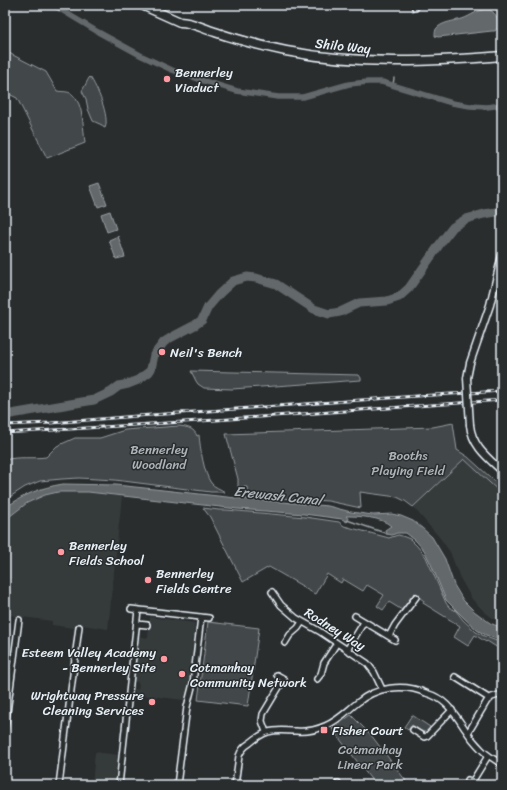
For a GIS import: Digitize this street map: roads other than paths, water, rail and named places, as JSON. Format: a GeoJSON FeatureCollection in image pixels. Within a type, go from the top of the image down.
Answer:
{"type":"FeatureCollection","features":[{"type":"Feature","properties":{"kind":"main road","name":"Shilo Way"},"geometry":{"type":"LineString","coordinates":[[142,5],[180,22],[186,22],[267,47],[306,54],[342,59],[403,62],[502,56]]}},
{"type":"Feature","properties":{"kind":"main road","name":"Shilo Way"},"geometry":{"type":"LineString","coordinates":[[153,5],[182,18],[186,22]]}},
{"type":"Feature","properties":{"kind":"street"},"geometry":{"type":"LineString","coordinates":[[502,255],[490,305],[470,363],[467,378],[471,432],[478,448],[502,471]]}},
{"type":"Feature","properties":{"kind":"street","name":"Rodney Way"},"geometry":{"type":"LineString","coordinates":[[272,592],[285,610],[365,661],[374,672],[382,689]]}},
{"type":"Feature","properties":{"kind":"street"},"geometry":{"type":"LineString","coordinates":[[389,636],[395,625],[416,597]]}},
{"type":"Feature","properties":{"kind":"street"},"geometry":{"type":"LineString","coordinates":[[131,609],[209,618]]}},
{"type":"Feature","properties":{"kind":"street"},"geometry":{"type":"LineString","coordinates":[[119,785],[138,610]]}},
{"type":"Feature","properties":{"kind":"street"},"geometry":{"type":"LineString","coordinates":[[355,616],[395,640]]}},
{"type":"Feature","properties":{"kind":"street"},"geometry":{"type":"LineString","coordinates":[[177,785],[187,707],[193,683],[201,617]]}},
{"type":"Feature","properties":{"kind":"street"},"geometry":{"type":"LineString","coordinates":[[5,728],[13,667],[21,628],[19,620]]}},
{"type":"Feature","properties":{"kind":"street"},"geometry":{"type":"LineString","coordinates":[[285,643],[302,622]]}},
{"type":"Feature","properties":{"kind":"street"},"geometry":{"type":"LineString","coordinates":[[347,650],[364,622]]}},
{"type":"Feature","properties":{"kind":"street"},"geometry":{"type":"LineString","coordinates":[[137,624],[147,625]]}},
{"type":"Feature","properties":{"kind":"street"},"geometry":{"type":"LineString","coordinates":[[59,785],[79,627]]}},
{"type":"Feature","properties":{"kind":"street"},"geometry":{"type":"LineString","coordinates":[[317,679],[321,674],[324,663],[337,643]]}},
{"type":"Feature","properties":{"kind":"street"},"geometry":{"type":"LineString","coordinates":[[5,666],[13,667]]}},
{"type":"Feature","properties":{"kind":"street"},"geometry":{"type":"LineString","coordinates":[[266,732],[262,721],[264,714],[284,679],[277,675]]}},
{"type":"Feature","properties":{"kind":"street"},"geometry":{"type":"LineString","coordinates":[[455,677],[490,699]]}},
{"type":"Feature","properties":{"kind":"street"},"geometry":{"type":"LineString","coordinates":[[235,785],[240,752],[250,742],[266,732],[278,730],[302,731],[327,726],[360,700],[382,689],[403,688],[420,690],[442,701],[452,710],[483,751],[488,756],[502,764]]}},
{"type":"Feature","properties":{"kind":"street"},"geometry":{"type":"LineString","coordinates":[[468,733],[485,704],[490,699],[502,694]]}},
{"type":"Feature","properties":{"kind":"street"},"geometry":{"type":"LineString","coordinates":[[415,733],[424,737],[427,736],[452,710]]}},
{"type":"Feature","properties":{"kind":"street"},"geometry":{"type":"LineString","coordinates":[[472,782],[488,756]]}},
{"type":"Feature","properties":{"kind":"waterway"},"geometry":{"type":"LineString","coordinates":[[53,5],[142,56],[172,70],[237,91],[278,97],[303,97],[349,84],[382,82],[452,103],[487,107],[502,105]]}},
{"type":"Feature","properties":{"kind":"waterway"},"geometry":{"type":"LineString","coordinates":[[393,85],[394,78]]}},
{"type":"Feature","properties":{"kind":"waterway"},"geometry":{"type":"LineString","coordinates":[[5,415],[94,400],[111,392],[119,386],[138,380],[149,372],[154,355],[164,342],[202,320],[208,307],[233,281],[247,277],[276,284],[314,309],[329,314],[340,312],[359,303],[387,301],[399,297],[409,288],[453,227],[466,219],[502,211]]}},
{"type":"Feature","properties":{"kind":"waterway"},"geometry":{"type":"LineString","coordinates":[[347,520],[387,533]]}},
{"type":"Feature","properties":{"kind":"railway"},"geometry":{"type":"LineString","coordinates":[[5,425],[502,391]]}},
{"type":"Feature","properties":{"kind":"railway"},"geometry":{"type":"LineString","coordinates":[[5,433],[502,400]]}},
{"type":"Feature","properties":{"kind":"place","name":"Bennerley Viaduct"},"geometry":{"type":"Point","coordinates":[167,79]}},
{"type":"Feature","properties":{"kind":"place","name":"Neil's Bench"},"geometry":{"type":"Point","coordinates":[162,352]}},
{"type":"Feature","properties":{"kind":"place","name":"Bennerley Fields School"},"geometry":{"type":"Point","coordinates":[61,552]}},
{"type":"Feature","properties":{"kind":"place","name":"Bennerley Fields Centre"},"geometry":{"type":"Point","coordinates":[148,580]}},
{"type":"Feature","properties":{"kind":"place","name":"Esteem Valley Academy - Bennerley Site"},"geometry":{"type":"Point","coordinates":[164,659]}},
{"type":"Feature","properties":{"kind":"place","name":"Cotmanhay Community Network"},"geometry":{"type":"Point","coordinates":[182,674]}},
{"type":"Feature","properties":{"kind":"place","name":"Wrightway Pressure Cleaning Services"},"geometry":{"type":"Point","coordinates":[152,702]}},
{"type":"Feature","properties":{"kind":"place","name":"Fisher Court"},"geometry":{"type":"Point","coordinates":[324,730]}},
{"type":"Feature","properties":{"kind":"park label","name":"Bennerley Woodland"},"geometry":{"type":"Point","coordinates":[159,456]}},
{"type":"Feature","properties":{"kind":"park label","name":"Booths Playing Field"},"geometry":{"type":"Point","coordinates":[408,462]}},
{"type":"Feature","properties":{"kind":"park label","name":"Cotmanhay Linear Park"},"geometry":{"type":"Point","coordinates":[370,756]}},
{"type":"Feature","properties":{"kind":"water label","name":"Erewash Canal"},"geometry":{"type":"Point","coordinates":[278,496]}}]}
